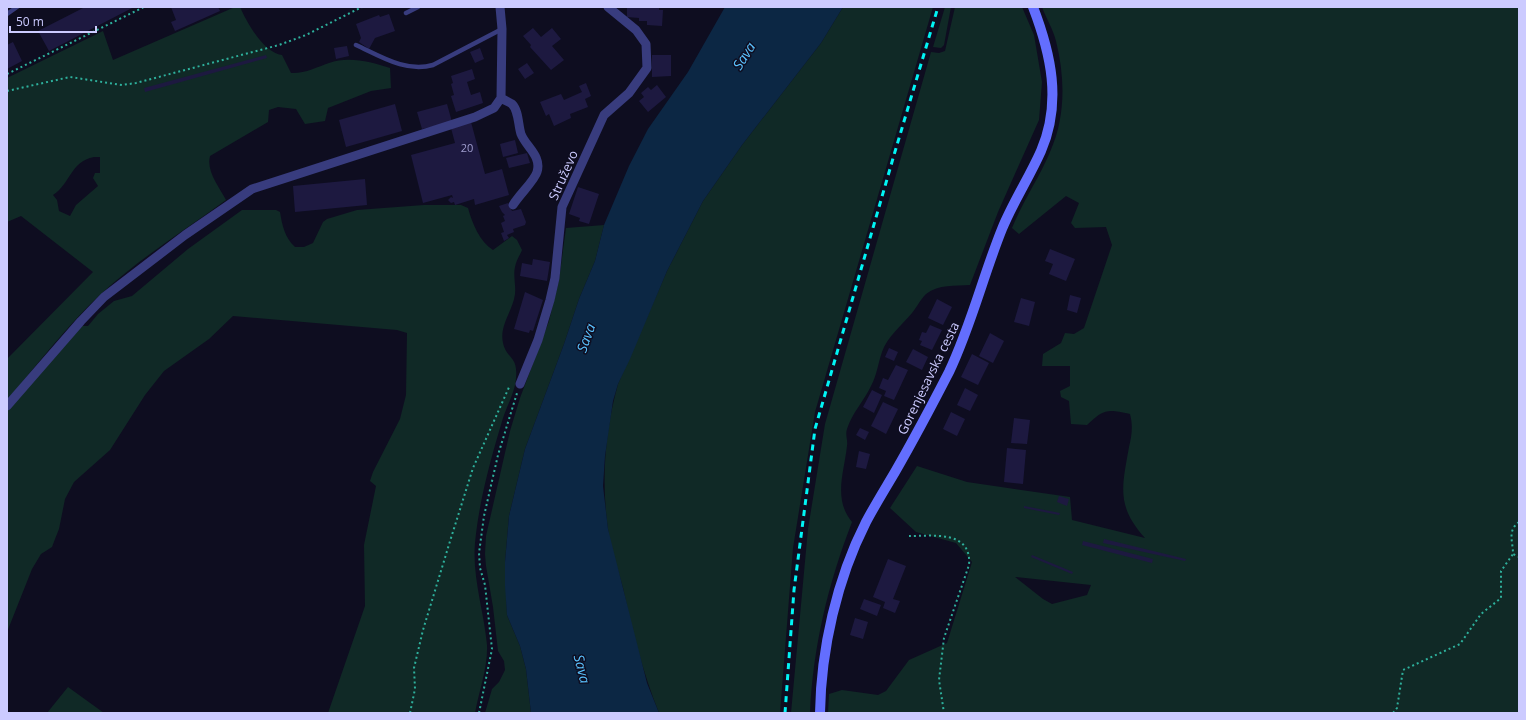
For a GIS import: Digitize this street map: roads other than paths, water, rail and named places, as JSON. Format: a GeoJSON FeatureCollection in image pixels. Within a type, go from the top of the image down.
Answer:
{"type":"FeatureCollection","features":[{"type":"Feature","properties":{"kind":"street"},"geometry":{"type":"LineString","coordinates":[[7,406],[81,321],[104,297],[185,235],[252,189],[475,118],[494,108],[501,98],[502,29],[500,7]]}},
{"type":"Feature","properties":{"kind":"street","name":"Struževo"},"geometry":{"type":"LineString","coordinates":[[516,382],[538,340],[550,300],[555,278],[562,207],[604,115],[629,93],[647,68],[646,44],[636,30],[608,7]]}},
{"type":"Feature","properties":{"kind":"street","name":"Gorenjesavska cesta"},"geometry":{"type":"LineString","coordinates":[[820,713],[829,631],[847,568],[858,540],[949,370],[970,321],[997,240],[1011,206],[1041,151],[1049,127],[1053,103],[1052,75],[1047,45],[1033,7]]}},
{"type":"Feature","properties":{"kind":"street","name":"Struževo"},"geometry":{"type":"LineString","coordinates":[[501,98],[512,105],[517,114],[523,139],[532,150],[538,162],[537,172],[533,180],[524,188],[513,205]]}},
{"type":"Feature","properties":{"kind":"lane"},"geometry":{"type":"LineString","coordinates":[[7,14],[17,7]]}},
{"type":"Feature","properties":{"kind":"lane"},"geometry":{"type":"LineString","coordinates":[[406,13],[418,7]]}},
{"type":"Feature","properties":{"kind":"lane"},"geometry":{"type":"LineString","coordinates":[[356,45],[399,64],[413,68],[424,67],[433,65],[502,29]]}},
{"type":"Feature","properties":{"kind":"water","name":"Sava"},"geometry":{"type":"Polygon","coordinates":[[[725,7],[843,7],[821,43],[742,145],[703,201],[667,271],[618,384],[613,401],[605,456],[603,486],[608,529],[647,683],[659,713],[531,713],[526,669],[520,646],[507,615],[505,586],[505,562],[509,516],[525,449],[579,299],[595,261],[604,225],[629,166],[648,129],[688,72],[725,7]]]}},
{"type":"Feature","properties":{"kind":"railway"},"geometry":{"type":"LineString","coordinates":[[785,713],[794,590],[815,429],[938,7]]}}]}
